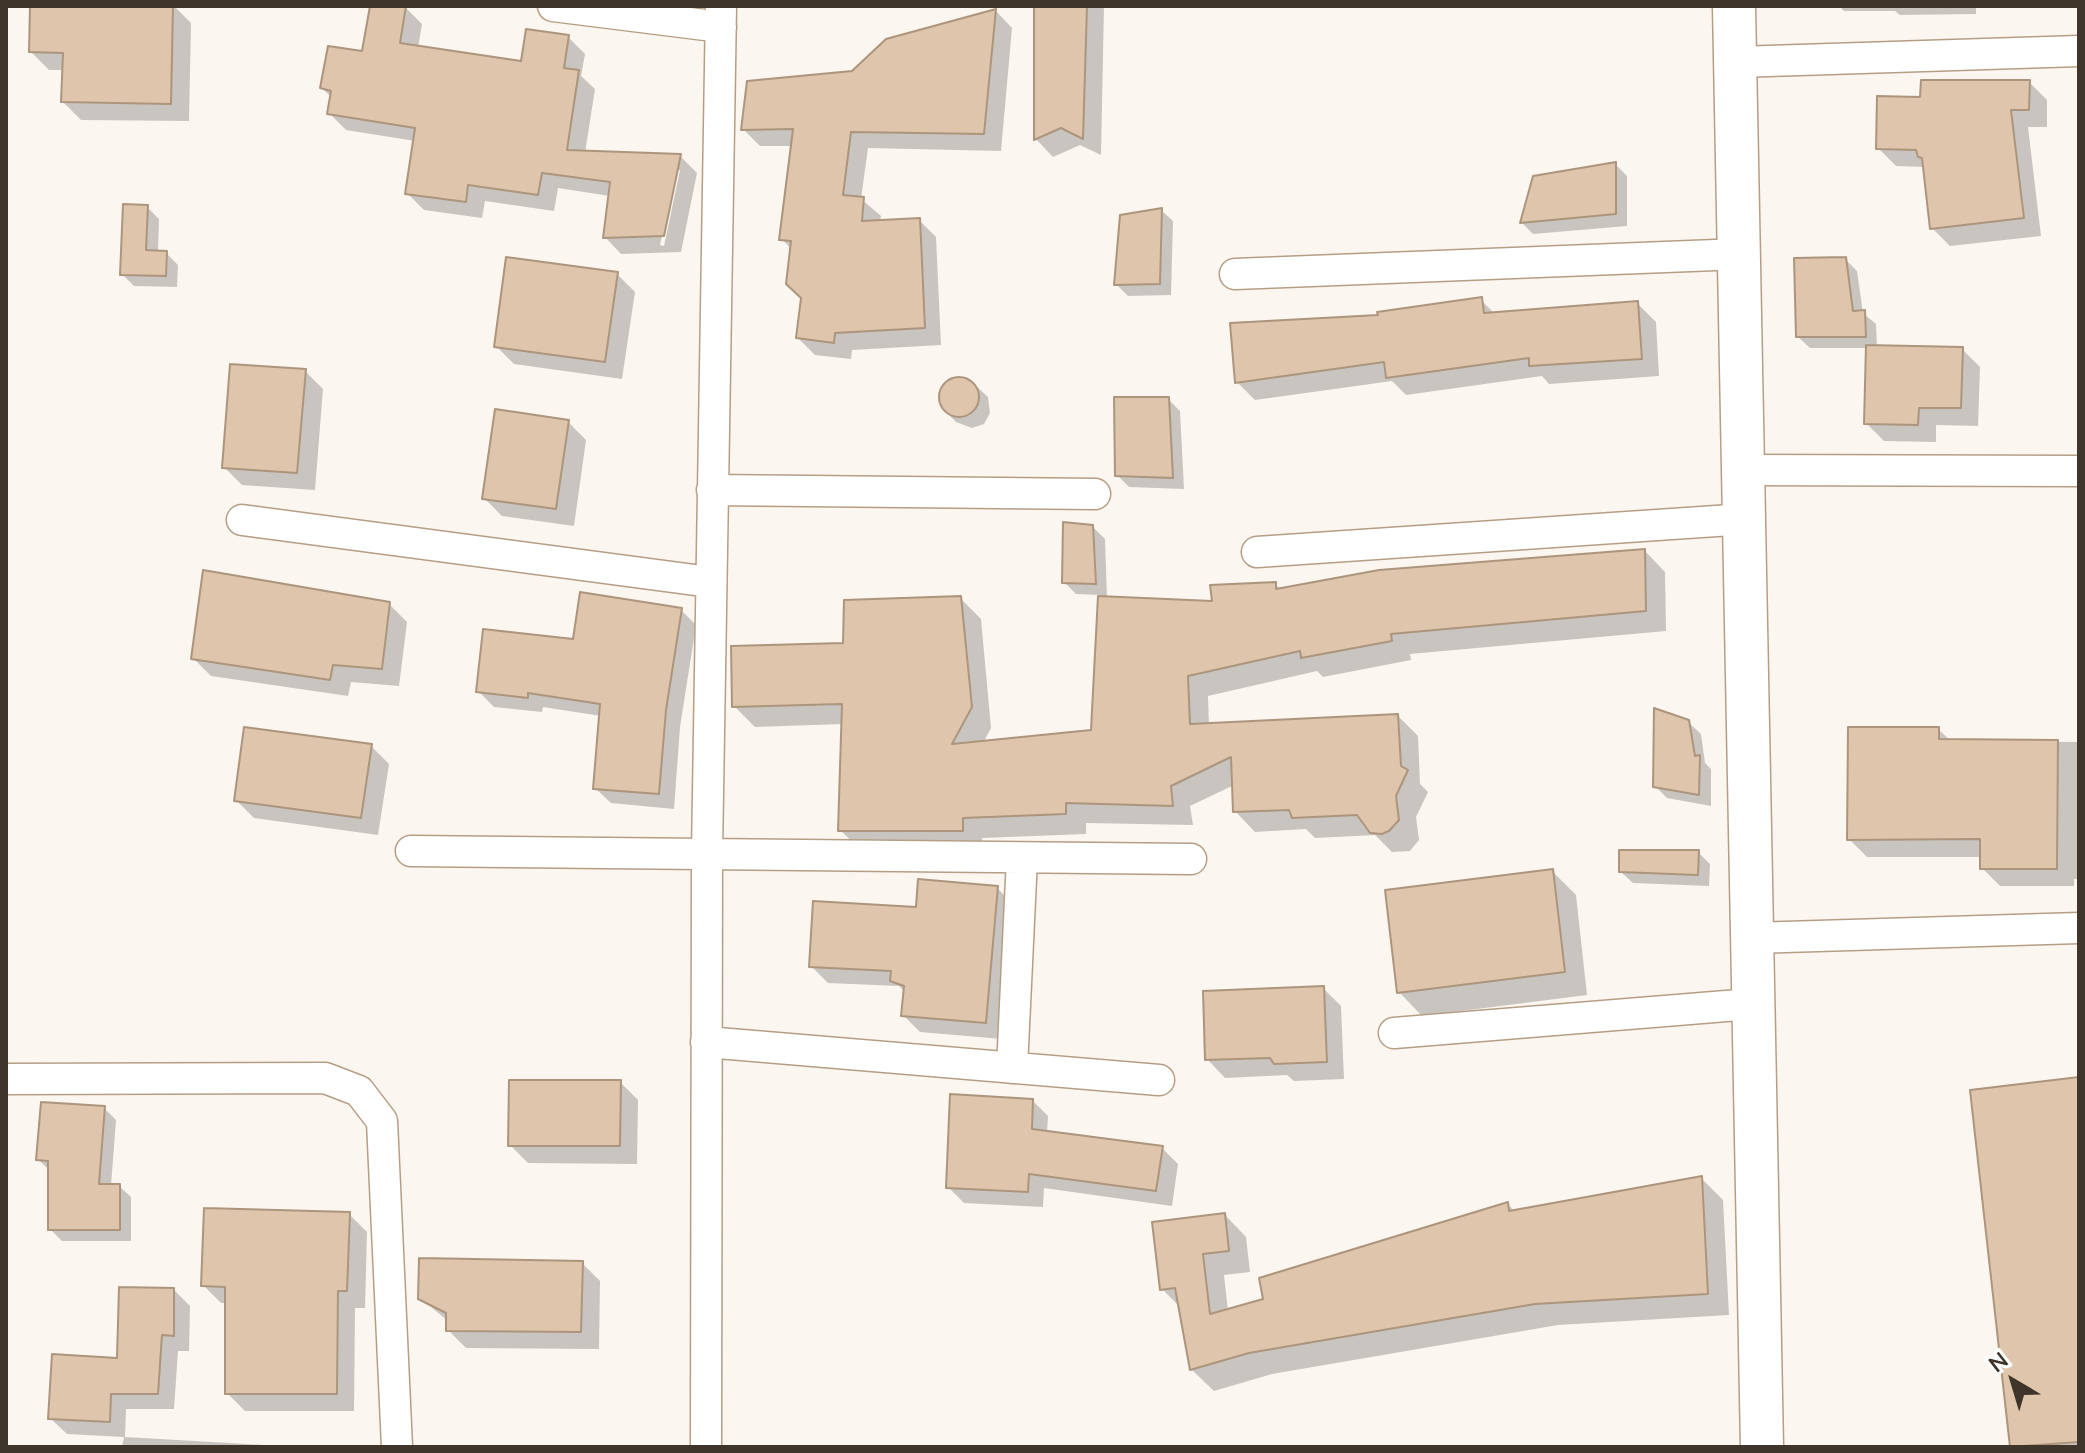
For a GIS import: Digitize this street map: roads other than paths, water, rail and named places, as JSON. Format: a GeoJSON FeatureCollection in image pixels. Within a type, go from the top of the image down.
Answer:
{"type":"FeatureCollection","features":[{"type":"Feature","properties":{"kind":"street"},"geometry":{"type":"LineString","coordinates":[[553,6],[721,17],[707,853],[706,1447]]}},
{"type":"Feature","properties":{"kind":"street"},"geometry":{"type":"LineString","coordinates":[[1734,6],[1762,1447]]}},
{"type":"Feature","properties":{"kind":"street"},"geometry":{"type":"LineString","coordinates":[[1737,62],[2079,51]]}},
{"type":"Feature","properties":{"kind":"street"},"geometry":{"type":"LineString","coordinates":[[1235,274],[1741,254]]}},
{"type":"Feature","properties":{"kind":"street"},"geometry":{"type":"LineString","coordinates":[[1745,470],[2079,471]]}},
{"type":"Feature","properties":{"kind":"street"},"geometry":{"type":"LineString","coordinates":[[712,490],[1095,494]]}},
{"type":"Feature","properties":{"kind":"street"},"geometry":{"type":"LineString","coordinates":[[1257,552],[1746,519]]}},
{"type":"Feature","properties":{"kind":"street"},"geometry":{"type":"LineString","coordinates":[[242,520],[710,582]]}},
{"type":"Feature","properties":{"kind":"street"},"geometry":{"type":"LineString","coordinates":[[411,851],[1191,859]]}},
{"type":"Feature","properties":{"kind":"street"},"geometry":{"type":"LineString","coordinates":[[1012,1068],[1022,858]]}},
{"type":"Feature","properties":{"kind":"street"},"geometry":{"type":"LineString","coordinates":[[1752,938],[2079,928]]}},
{"type":"Feature","properties":{"kind":"street"},"geometry":{"type":"LineString","coordinates":[[1394,1033],[1751,1004]]}},
{"type":"Feature","properties":{"kind":"street"},"geometry":{"type":"LineString","coordinates":[[706,1042],[1159,1080]]}},
{"type":"Feature","properties":{"kind":"street"},"geometry":{"type":"LineString","coordinates":[[6,1079],[325,1078],[359,1091],[382,1121],[397,1447]]}}]}
